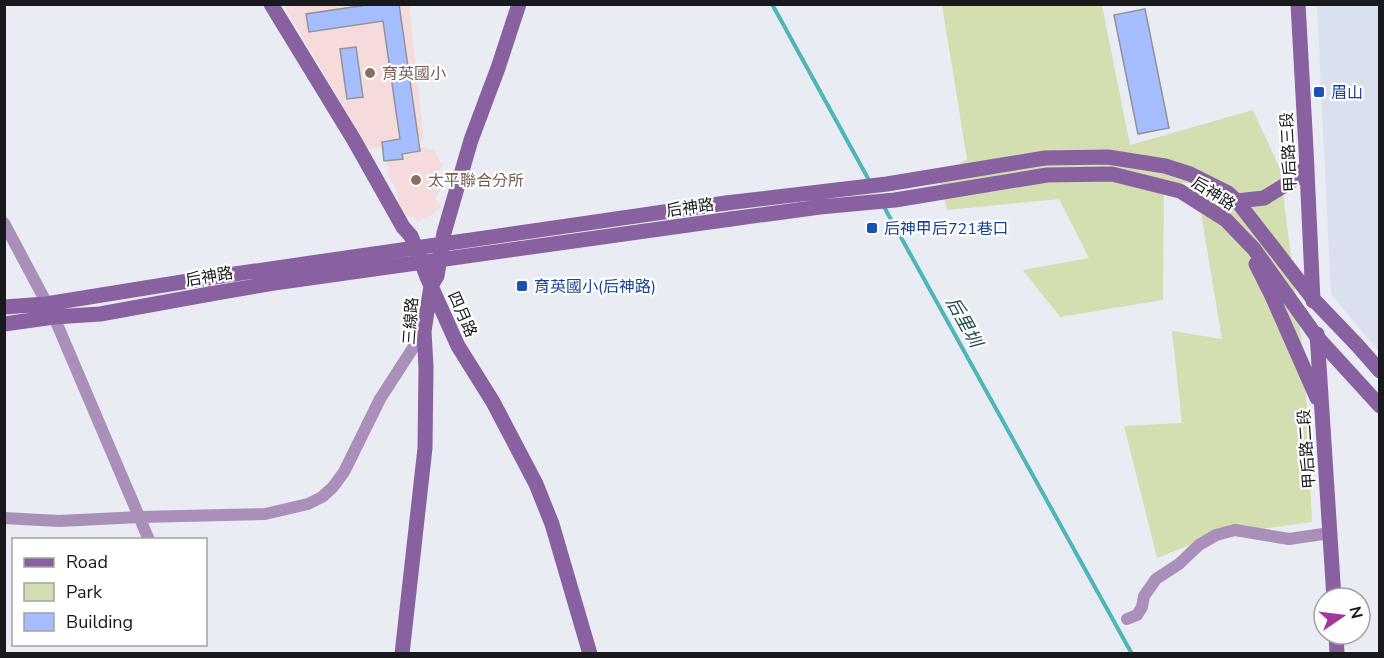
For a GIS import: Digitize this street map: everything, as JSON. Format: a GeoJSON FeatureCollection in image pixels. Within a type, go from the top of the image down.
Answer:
{"type":"FeatureCollection","features":[{"type":"Feature","properties":{"kind":"street","name":"四月路"},"geometry":{"type":"LineString","coordinates":[[270,4],[354,140],[403,227],[411,236],[458,346],[493,402],[536,484],[552,524],[590,654]]}},
{"type":"Feature","properties":{"kind":"street","name":"三線路"},"geometry":{"type":"LineString","coordinates":[[402,654],[425,448],[424,331],[431,286],[437,276],[444,232],[471,140],[519,4]]}},
{"type":"Feature","properties":{"kind":"street","name":"甲后路三段"},"geometry":{"type":"LineString","coordinates":[[1298,4],[1313,299]]}},
{"type":"Feature","properties":{"kind":"street","name":"后神路"},"geometry":{"type":"LineString","coordinates":[[4,324],[50,310],[207,278],[726,203],[887,184],[1045,158],[1108,157],[1165,166],[1190,174],[1228,193],[1237,201],[1313,299],[1380,370]]}},
{"type":"Feature","properties":{"kind":"street"},"geometry":{"type":"LineString","coordinates":[[1237,201],[1264,198],[1295,179],[1307,166]]}},
{"type":"Feature","properties":{"kind":"street","name":"后神路"},"geometry":{"type":"LineString","coordinates":[[4,307],[100,314],[274,283],[820,207],[896,200],[1047,175],[1112,174],[1180,191],[1226,220],[1254,249],[1317,337],[1380,406]]}},
{"type":"Feature","properties":{"kind":"street"},"geometry":{"type":"LineString","coordinates":[[4,223],[50,310],[148,538]]}},
{"type":"Feature","properties":{"kind":"street"},"geometry":{"type":"LineString","coordinates":[[1240,235],[1272,296],[1321,407]]}},
{"type":"Feature","properties":{"kind":"street","name":"甲后路二段"},"geometry":{"type":"LineString","coordinates":[[1313,299],[1333,586]]}},
{"type":"Feature","properties":{"kind":"street"},"geometry":{"type":"LineString","coordinates":[[4,518],[59,521],[265,514],[308,504],[333,487],[344,472],[380,399],[424,331]]}},
{"type":"Feature","properties":{"kind":"street"},"geometry":{"type":"LineString","coordinates":[[1127,619],[1137,615],[1142,607],[1144,596],[1156,579],[1179,564],[1199,545],[1216,535],[1235,530],[1289,539],[1330,533]]}},
{"type":"Feature","properties":{"kind":"shaded area","name":"育英國小"},"geometry":{"type":"Polygon","coordinates":[[[303,4],[409,5],[424,140],[368,149],[285,7],[303,4]]]}},
{"type":"Feature","properties":{"kind":"shaded area"},"geometry":{"type":"Polygon","coordinates":[[[1317,5],[1379,5],[1379,352],[1331,294],[1317,5]]]}},
{"type":"Feature","properties":{"kind":"shaded area","name":"太平聯合分所"},"geometry":{"type":"Polygon","coordinates":[[[420,147],[434,150],[442,165],[438,172],[443,185],[435,199],[441,207],[430,216],[418,221],[413,216],[404,215],[396,188],[387,175],[390,170],[386,161],[403,148],[411,154],[420,147]]]}},
{"type":"Feature","properties":{"kind":"green space"},"geometry":{"type":"Polygon","coordinates":[[[942,5],[1102,5],[1130,145],[1253,110],[1280,169],[1305,369],[1312,522],[1216,535],[1157,558],[1124,426],[1182,423],[1172,331],[1222,339],[1196,183],[1164,183],[1163,300],[1060,317],[1023,270],[1089,258],[1059,199],[947,210],[939,177],[967,159],[942,5]]]}},
{"type":"Feature","properties":{"kind":"building"},"geometry":{"type":"Polygon","coordinates":[[[373,4],[399,4],[420,151],[402,154],[403,159],[384,161],[382,142],[400,139],[383,21],[309,32],[306,14],[373,4]]]}},
{"type":"Feature","properties":{"kind":"building"},"geometry":{"type":"Polygon","coordinates":[[[1145,9],[1169,128],[1138,134],[1114,15],[1145,9]]]}},
{"type":"Feature","properties":{"kind":"building"},"geometry":{"type":"Polygon","coordinates":[[[356,47],[363,97],[347,99],[340,49],[356,47]]]}},
{"type":"Feature","properties":{"kind":"waterway","name":"后里圳"},"geometry":{"type":"LineString","coordinates":[[772,4],[870,182]]}},
{"type":"Feature","properties":{"kind":"waterway","name":"后里圳"},"geometry":{"type":"LineString","coordinates":[[883,205],[1132,654]]}},
{"type":"Feature","properties":{"kind":"place","name":"育英國小"},"geometry":{"type":"Point","coordinates":[370,73]}},
{"type":"Feature","properties":{"kind":"place","name":"眉山"},"geometry":{"type":"Point","coordinates":[1319,92]}},
{"type":"Feature","properties":{"kind":"place","name":"太平聯合分所"},"geometry":{"type":"Point","coordinates":[416,180]}},
{"type":"Feature","properties":{"kind":"place","name":"后神甲后721巷口"},"geometry":{"type":"Point","coordinates":[872,228]}},
{"type":"Feature","properties":{"kind":"place","name":"育英國小(后神路)"},"geometry":{"type":"Point","coordinates":[522,286]}}]}
